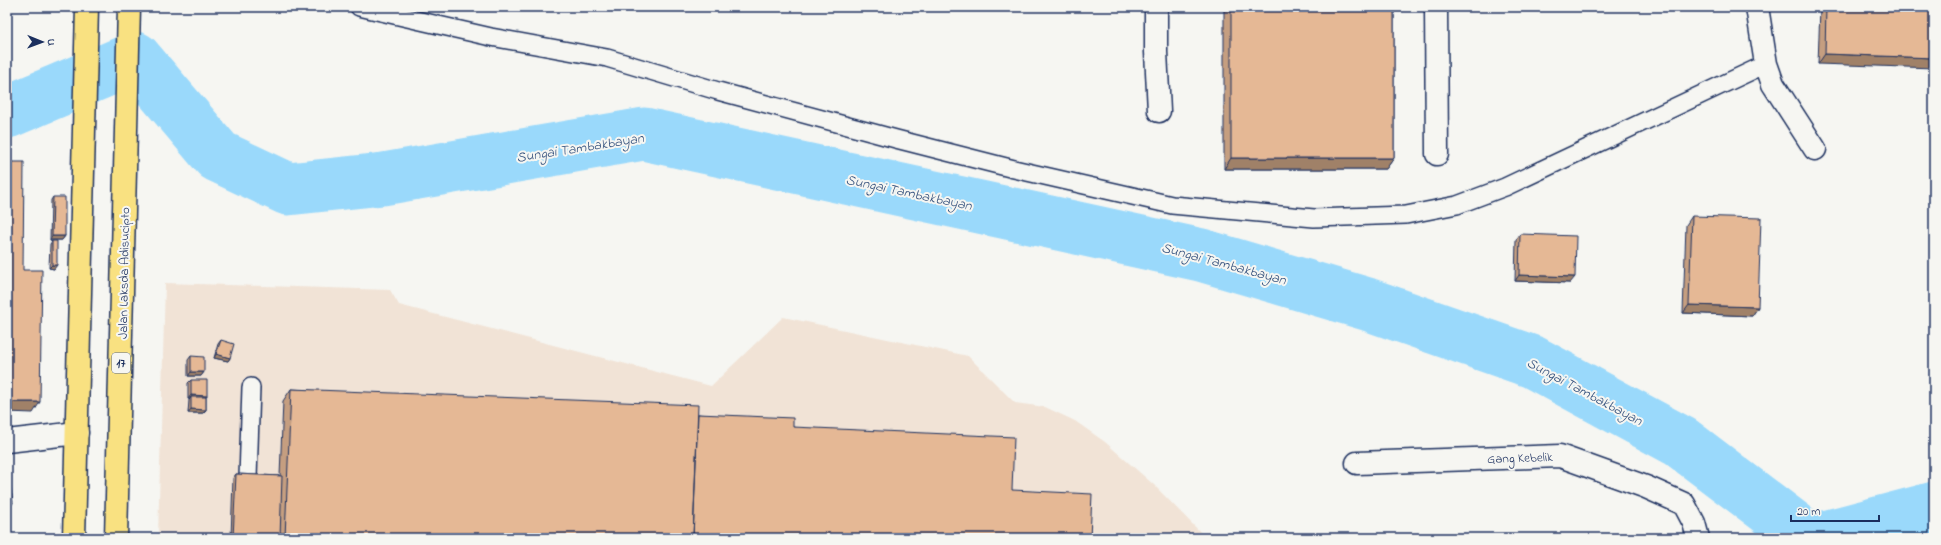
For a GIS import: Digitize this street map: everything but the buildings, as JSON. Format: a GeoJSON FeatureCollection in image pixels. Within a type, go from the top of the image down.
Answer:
{"type":"FeatureCollection","features":[{"type":"Feature","properties":{"kind":"highway"},"geometry":{"type":"LineString","coordinates":[[74,538],[87,7]]}},
{"type":"Feature","properties":{"kind":"highway","name":"Jalan Laksda Adisucipto"},"geometry":{"type":"LineString","coordinates":[[116,538],[129,7]]}},
{"type":"Feature","properties":{"kind":"street"},"geometry":{"type":"LineString","coordinates":[[1156,7],[1159,111]]}},
{"type":"Feature","properties":{"kind":"street"},"geometry":{"type":"LineString","coordinates":[[1436,7],[1437,154]]}},
{"type":"Feature","properties":{"kind":"street"},"geometry":{"type":"LineString","coordinates":[[1757,7],[1766,64],[1773,84],[1815,149]]}},
{"type":"Feature","properties":{"kind":"street"},"geometry":{"type":"LineString","coordinates":[[7,441],[77,433]]}},
{"type":"Feature","properties":{"kind":"street","name":"Gang Kebelik"},"geometry":{"type":"LineString","coordinates":[[1357,463],[1560,456],[1646,487],[1684,504],[1694,523],[1698,538]]}},
{"type":"Feature","properties":{"kind":"lane"},"geometry":{"type":"LineString","coordinates":[[367,8],[491,37],[607,58],[896,139],[1014,169],[1172,206],[1314,218],[1406,215],[1457,205],[1505,187],[1766,64]]}},
{"type":"Feature","properties":{"kind":"lane"},"geometry":{"type":"LineString","coordinates":[[246,538],[251,387]]}},
{"type":"Feature","properties":{"kind":"shaded area"},"geometry":{"type":"Polygon","coordinates":[[[165,283],[390,290],[399,305],[711,386],[783,317],[968,356],[1015,403],[1045,407],[1075,421],[1105,442],[1154,485],[1206,538],[158,538],[165,283]]]}},
{"type":"Feature","properties":{"kind":"waterway","name":"Sungai Tambakbayan"},"geometry":{"type":"LineString","coordinates":[[7,112],[135,58],[218,156],[288,189],[383,179],[644,134],[1201,255],[1367,304],[1533,362],[1681,442],[1808,538]]}},
{"type":"Feature","properties":{"kind":"waterway","name":"Sungai Tambakbayan"},"geometry":{"type":"LineString","coordinates":[[1821,538],[1934,508]]}}]}
